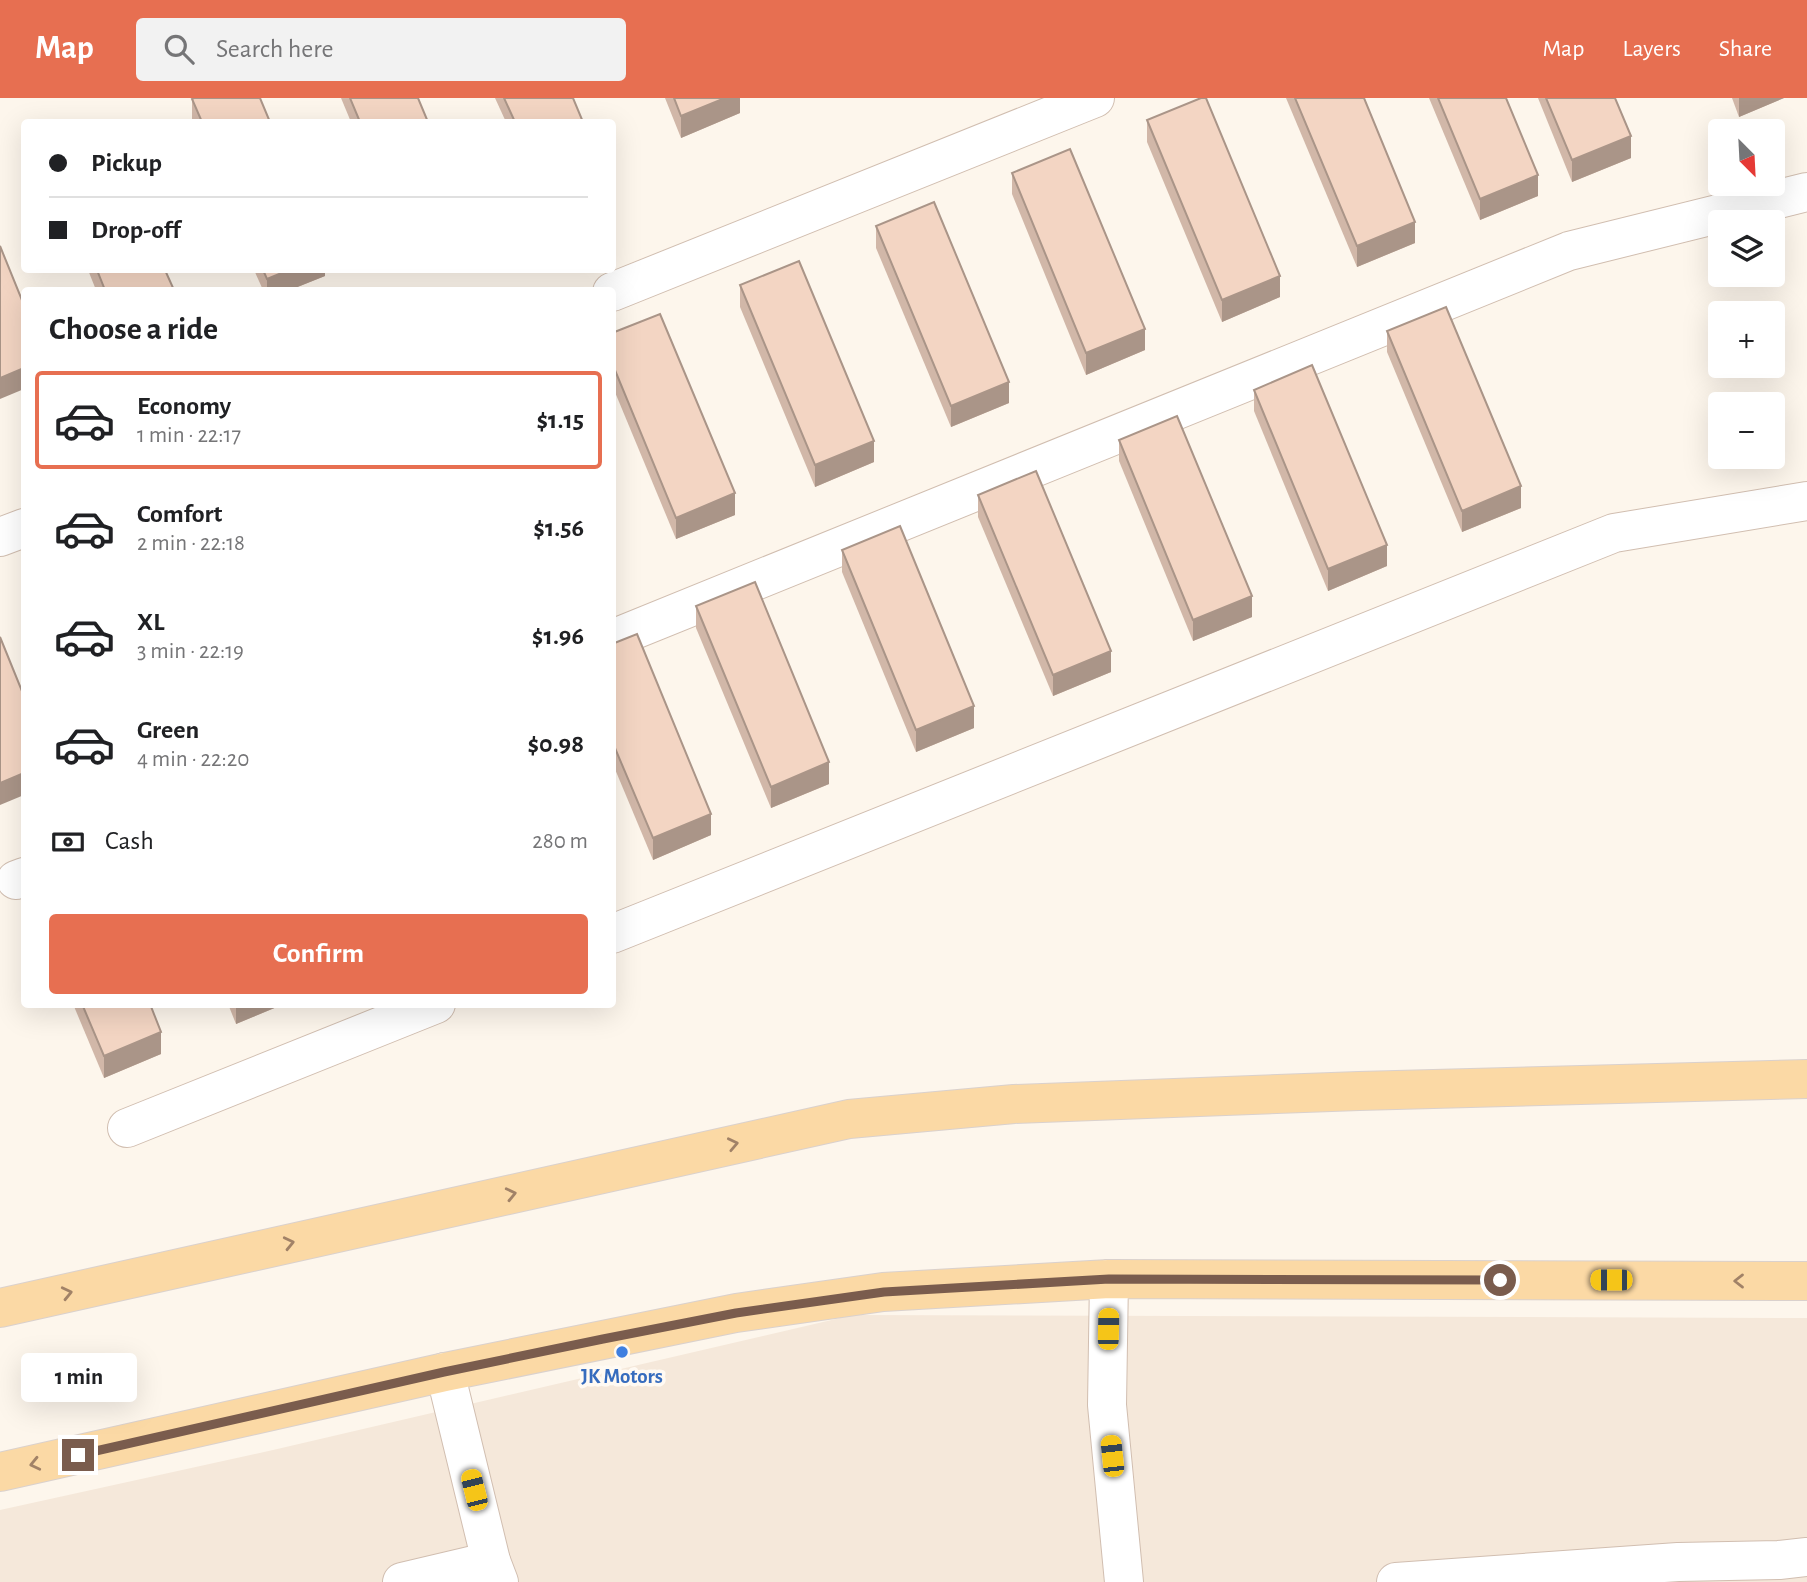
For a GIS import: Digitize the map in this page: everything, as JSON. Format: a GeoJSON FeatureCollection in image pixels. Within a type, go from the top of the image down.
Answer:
{"type":"FeatureCollection","features":[{"type":"Feature","properties":{"kind":"main road"},"geometry":{"type":"LineString","coordinates":[[0,1308],[849,1119],[1014,1104],[1359,1091],[1807,1079]]}},
{"type":"Feature","properties":{"kind":"main road"},"geometry":{"type":"LineString","coordinates":[[0,1472],[444,1372],[736,1313],[884,1292],[1109,1279],[1807,1281]]}},
{"type":"Feature","properties":{"kind":"street"},"geometry":{"type":"LineString","coordinates":[[616,290],[1095,98]]}},
{"type":"Feature","properties":{"kind":"street"},"geometry":{"type":"LineString","coordinates":[[616,637],[1569,251],[1807,192]]}},
{"type":"Feature","properties":{"kind":"street"},"geometry":{"type":"LineString","coordinates":[[616,932],[1614,533],[1807,501]]}},
{"type":"Feature","properties":{"kind":"street"},"geometry":{"type":"LineString","coordinates":[[0,537],[21,529]]}},
{"type":"Feature","properties":{"kind":"street"},"geometry":{"type":"LineString","coordinates":[[127,1128],[426,1008]]}},
{"type":"Feature","properties":{"kind":"street"},"geometry":{"type":"LineString","coordinates":[[1109,1279],[1107,1405],[1124,1582]]}},
{"type":"Feature","properties":{"kind":"street"},"geometry":{"type":"LineString","coordinates":[[402,1582],[495,1572],[444,1372]]}},
{"type":"Feature","properties":{"kind":"street"},"geometry":{"type":"LineString","coordinates":[[1418,1581],[1570,1576],[1678,1562],[1807,1557]]}},
{"type":"Feature","properties":{"kind":"shaded area"},"geometry":{"type":"Polygon","coordinates":[[[853,1315],[1807,1318],[1807,1582],[0,1582],[0,1510],[273,1450],[853,1315]]]}},
{"type":"Feature","properties":{"kind":"building"},"geometry":{"type":"Polygon","coordinates":[[[260,98],[269,119],[201,119],[192,99],[260,98]]]}},
{"type":"Feature","properties":{"kind":"building"},"geometry":{"type":"Polygon","coordinates":[[[350,98],[418,98],[427,119],[359,119],[350,98]]]}},
{"type":"Feature","properties":{"kind":"building"},"geometry":{"type":"Polygon","coordinates":[[[504,98],[573,98],[582,119],[514,119],[504,98]]]}},
{"type":"Feature","properties":{"kind":"building"},"geometry":{"type":"Polygon","coordinates":[[[674,98],[725,98],[681,116],[674,98]]]}},
{"type":"Feature","properties":{"kind":"building"},"geometry":{"type":"Polygon","coordinates":[[[1206,98],[1280,276],[1222,300],[1147,120],[1206,98]]]}},
{"type":"Feature","properties":{"kind":"building"},"geometry":{"type":"Polygon","coordinates":[[[1295,98],[1364,98],[1415,222],[1357,246],[1295,98]]]}},
{"type":"Feature","properties":{"kind":"building"},"geometry":{"type":"Polygon","coordinates":[[[1438,98],[1506,98],[1538,175],[1480,199],[1438,98]]]}},
{"type":"Feature","properties":{"kind":"building"},"geometry":{"type":"Polygon","coordinates":[[[1546,98],[1615,98],[1631,136],[1572,160],[1546,98]]]}},
{"type":"Feature","properties":{"kind":"building"},"geometry":{"type":"Polygon","coordinates":[[[1070,149],[1145,329],[1086,353],[1012,173],[1070,149]]]}},
{"type":"Feature","properties":{"kind":"building"},"geometry":{"type":"Polygon","coordinates":[[[934,202],[1009,382],[951,406],[876,226],[934,202]]]}},
{"type":"Feature","properties":{"kind":"building"},"geometry":{"type":"Polygon","coordinates":[[[0,246],[21,298],[21,369],[0,378],[0,246]]]}},
{"type":"Feature","properties":{"kind":"building"},"geometry":{"type":"Polygon","coordinates":[[[799,261],[874,441],[815,465],[740,285],[799,261]]]}},
{"type":"Feature","properties":{"kind":"building"},"geometry":{"type":"Polygon","coordinates":[[[98,273],[166,273],[173,287],[104,287],[98,273]]]}},
{"type":"Feature","properties":{"kind":"building"},"geometry":{"type":"Polygon","coordinates":[[[264,273],[282,273],[267,279],[264,273]]]}},
{"type":"Feature","properties":{"kind":"building"},"geometry":{"type":"Polygon","coordinates":[[[1446,307],[1521,486],[1462,511],[1387,331],[1446,307]]]}},
{"type":"Feature","properties":{"kind":"building"},"geometry":{"type":"Polygon","coordinates":[[[660,314],[735,493],[676,518],[616,373],[616,331],[660,314]]]}},
{"type":"Feature","properties":{"kind":"building"},"geometry":{"type":"Polygon","coordinates":[[[1312,365],[1387,545],[1328,569],[1254,390],[1312,365]]]}},
{"type":"Feature","properties":{"kind":"building"},"geometry":{"type":"Polygon","coordinates":[[[1177,416],[1252,596],[1193,620],[1119,440],[1177,416]]]}},
{"type":"Feature","properties":{"kind":"building"},"geometry":{"type":"Polygon","coordinates":[[[1036,471],[1111,651],[1053,675],[978,495],[1036,471]]]}},
{"type":"Feature","properties":{"kind":"building"},"geometry":{"type":"Polygon","coordinates":[[[900,526],[974,706],[916,730],[842,550],[900,526]]]}},
{"type":"Feature","properties":{"kind":"building"},"geometry":{"type":"Polygon","coordinates":[[[755,582],[829,762],[771,787],[696,606],[755,582]]]}},
{"type":"Feature","properties":{"kind":"building"},"geometry":{"type":"Polygon","coordinates":[[[637,634],[711,814],[653,838],[616,750],[616,642],[637,634]]]}},
{"type":"Feature","properties":{"kind":"building"},"geometry":{"type":"Polygon","coordinates":[[[0,637],[21,689],[21,774],[0,783],[0,637]]]}},
{"type":"Feature","properties":{"kind":"building"},"geometry":{"type":"Polygon","coordinates":[[[84,1008],[152,1008],[161,1032],[104,1056],[84,1008]]]}},
{"type":"Feature","properties":{"kind":"place","name":"JK Motors"},"geometry":{"type":"Point","coordinates":[622,1352]}},
{"type":"Feature","properties":{"kind":"route"},"geometry":{"type":"LineString","coordinates":[[78,1455],[603,1339],[736,1313],[884,1292],[1109,1279],[1500,1280]]}}]}
